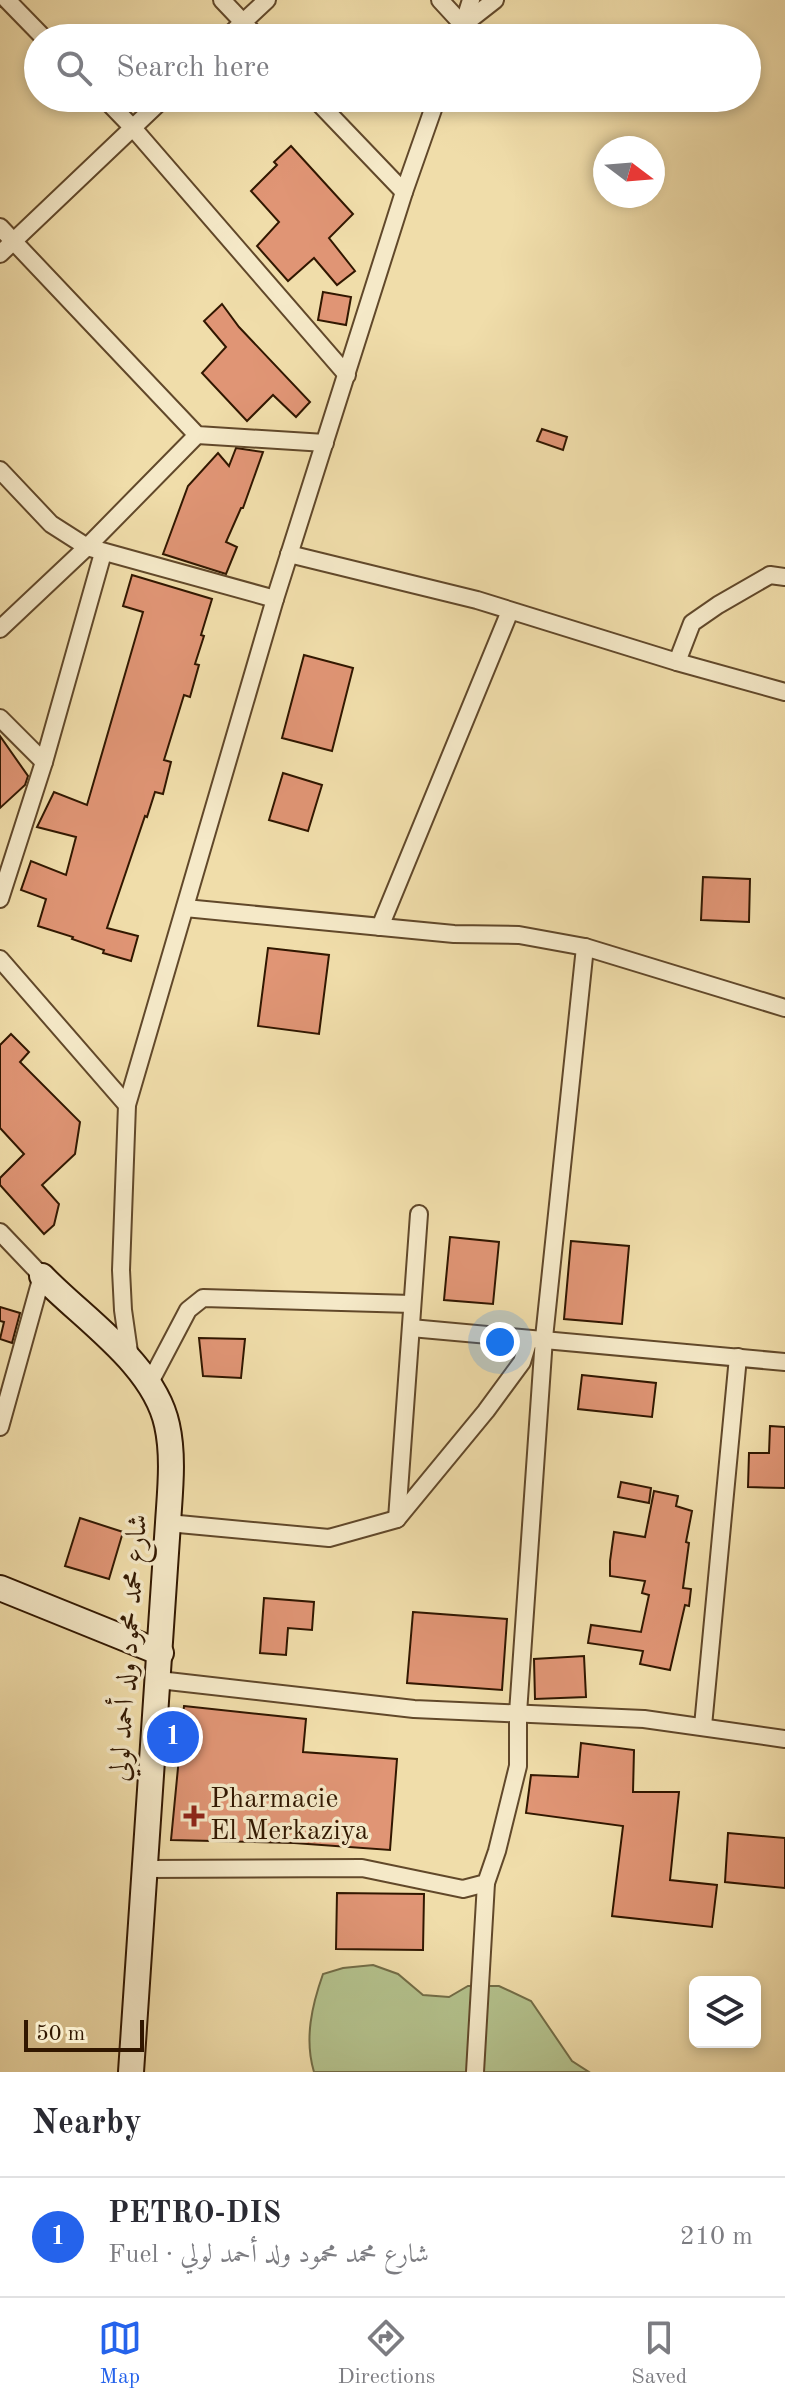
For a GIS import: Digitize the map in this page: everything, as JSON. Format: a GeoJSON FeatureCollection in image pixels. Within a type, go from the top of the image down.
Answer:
{"type":"FeatureCollection","features":[{"type":"Feature","properties":{"kind":"street"},"geometry":{"type":"LineString","coordinates":[[7,0],[30,24]]}},
{"type":"Feature","properties":{"kind":"street"},"geometry":{"type":"LineString","coordinates":[[222,0],[243,22],[267,0]]}},
{"type":"Feature","properties":{"kind":"street"},"geometry":{"type":"LineString","coordinates":[[440,0],[456,24]]}},
{"type":"Feature","properties":{"kind":"street"},"geometry":{"type":"LineString","coordinates":[[464,24],[471,0]]}},
{"type":"Feature","properties":{"kind":"street"},"geometry":{"type":"LineString","coordinates":[[470,24],[495,0]]}},
{"type":"Feature","properties":{"kind":"street"},"geometry":{"type":"LineString","coordinates":[[118,112],[347,375]]}},
{"type":"Feature","properties":{"kind":"street"},"geometry":{"type":"LineString","coordinates":[[0,254],[150,112]]}},
{"type":"Feature","properties":{"kind":"street"},"geometry":{"type":"LineString","coordinates":[[327,112],[404,192]]}},
{"type":"Feature","properties":{"kind":"street"},"geometry":{"type":"LineString","coordinates":[[130,1359],[121,1270],[127,1105],[275,599],[432,112]]}},
{"type":"Feature","properties":{"kind":"street"},"geometry":{"type":"LineString","coordinates":[[0,227],[197,435],[325,443]]}},
{"type":"Feature","properties":{"kind":"street"},"geometry":{"type":"LineString","coordinates":[[0,629],[95,550],[197,435]]}},
{"type":"Feature","properties":{"kind":"street"},"geometry":{"type":"LineString","coordinates":[[0,470],[51,524],[95,550],[275,599]]}},
{"type":"Feature","properties":{"kind":"street"},"geometry":{"type":"LineString","coordinates":[[0,899],[44,762],[95,550]]}},
{"type":"Feature","properties":{"kind":"street"},"geometry":{"type":"LineString","coordinates":[[289,554],[477,600],[785,692]]}},
{"type":"Feature","properties":{"kind":"street"},"geometry":{"type":"LineString","coordinates":[[677,662],[692,623],[770,575],[785,577]]}},
{"type":"Feature","properties":{"kind":"street"},"geometry":{"type":"LineString","coordinates":[[380,927],[510,611]]}},
{"type":"Feature","properties":{"kind":"street"},"geometry":{"type":"LineString","coordinates":[[0,718],[44,762]]}},
{"type":"Feature","properties":{"kind":"street"},"geometry":{"type":"LineString","coordinates":[[185,908],[454,934],[519,935],[585,947],[785,1008]]}},
{"type":"Feature","properties":{"kind":"street"},"geometry":{"type":"LineString","coordinates":[[475,2072],[486,1883],[518,1766],[536,1339],[585,947]]}},
{"type":"Feature","properties":{"kind":"street"},"geometry":{"type":"LineString","coordinates":[[0,959],[127,1105]]}},
{"type":"Feature","properties":{"kind":"street"},"geometry":{"type":"LineString","coordinates":[[397,1519],[419,1214]]}},
{"type":"Feature","properties":{"kind":"street"},"geometry":{"type":"LineString","coordinates":[[0,1232],[42,1276],[0,1427]]}},
{"type":"Feature","properties":{"kind":"street","name":"شارع محمد محمود ولد أحمد لولي"},"geometry":{"type":"LineString","coordinates":[[42,1276],[130,1359],[167,1423],[170,1484],[136,2072]]}},
{"type":"Feature","properties":{"kind":"street"},"geometry":{"type":"LineString","coordinates":[[148,1386],[188,1310],[203,1298],[412,1304]]}},
{"type":"Feature","properties":{"kind":"street"},"geometry":{"type":"LineString","coordinates":[[411,1328],[785,1362]]}},
{"type":"Feature","properties":{"kind":"street"},"geometry":{"type":"LineString","coordinates":[[168,1523],[329,1538],[397,1519],[486,1411],[536,1339]]}},
{"type":"Feature","properties":{"kind":"street"},"geometry":{"type":"LineString","coordinates":[[703,1726],[738,1357]]}},
{"type":"Feature","properties":{"kind":"street"},"geometry":{"type":"LineString","coordinates":[[0,1588],[161,1653]]}},
{"type":"Feature","properties":{"kind":"street"},"geometry":{"type":"LineString","coordinates":[[159,1680],[414,1709],[644,1719],[785,1739]]}},
{"type":"Feature","properties":{"kind":"street"},"geometry":{"type":"LineString","coordinates":[[146,1869],[362,1868],[463,1889],[486,1883]]}},
{"type":"Feature","properties":{"kind":"green space"},"geometry":{"type":"Polygon","coordinates":[[[373,1965],[398,1974],[423,1995],[449,1997],[468,1986],[499,1986],[531,2001],[572,2061],[589,2072],[314,2072],[310,2047],[311,2022],[323,1974],[373,1965]]]}},
{"type":"Feature","properties":{"kind":"building"},"geometry":{"type":"Polygon","coordinates":[[[291,146],[353,214],[329,238],[355,271],[337,285],[314,258],[288,281],[257,246],[279,222],[251,191],[291,146]]]}},
{"type":"Feature","properties":{"kind":"building"},"geometry":{"type":"Polygon","coordinates":[[[323,292],[351,297],[346,325],[318,320],[323,292]]]}},
{"type":"Feature","properties":{"kind":"building"},"geometry":{"type":"Polygon","coordinates":[[[222,304],[239,327],[310,402],[296,417],[273,395],[247,421],[202,373],[226,347],[204,321],[222,304]]]}},
{"type":"Feature","properties":{"kind":"building"},"geometry":{"type":"Polygon","coordinates":[[[542,429],[567,437],[563,450],[537,441],[542,429]]]}},
{"type":"Feature","properties":{"kind":"building"},"geometry":{"type":"Polygon","coordinates":[[[236,448],[263,452],[243,508],[226,542],[237,547],[226,574],[163,554],[188,486],[218,453],[229,466],[236,448]]]}},
{"type":"Feature","properties":{"kind":"building"},"geometry":{"type":"Polygon","coordinates":[[[132,575],[212,599],[201,635],[204,636],[195,664],[199,665],[190,697],[184,695],[164,760],[171,762],[163,794],[155,792],[107,928],[138,936],[131,961],[38,926],[46,899],[21,890],[31,861],[66,875],[76,837],[37,827],[54,792],[87,805],[143,612],[123,606],[132,575]]]}},
{"type":"Feature","properties":{"kind":"building"},"geometry":{"type":"Polygon","coordinates":[[[304,655],[353,668],[332,751],[282,738],[304,655]]]}},
{"type":"Feature","properties":{"kind":"building"},"geometry":{"type":"Polygon","coordinates":[[[0,736],[28,776],[25,785],[0,808],[0,736]]]}},
{"type":"Feature","properties":{"kind":"building"},"geometry":{"type":"Polygon","coordinates":[[[283,773],[322,785],[308,831],[269,820],[283,773]]]}},
{"type":"Feature","properties":{"kind":"building"},"geometry":{"type":"Polygon","coordinates":[[[703,877],[750,879],[749,922],[701,920],[703,877]]]}},
{"type":"Feature","properties":{"kind":"building"},"geometry":{"type":"Polygon","coordinates":[[[268,948],[329,955],[319,1034],[258,1026],[268,948]]]}},
{"type":"Feature","properties":{"kind":"building"},"geometry":{"type":"Polygon","coordinates":[[[11,1034],[29,1052],[20,1062],[80,1122],[75,1154],[42,1185],[59,1204],[54,1225],[44,1234],[0,1185],[0,1178],[24,1154],[0,1128],[0,1045],[11,1034]]]}},
{"type":"Feature","properties":{"kind":"building"},"geometry":{"type":"Polygon","coordinates":[[[450,1237],[499,1242],[493,1304],[444,1300],[450,1237]]]}},
{"type":"Feature","properties":{"kind":"building"},"geometry":{"type":"Polygon","coordinates":[[[571,1241],[629,1246],[622,1324],[564,1319],[571,1241]]]}},
{"type":"Feature","properties":{"kind":"building"},"geometry":{"type":"Polygon","coordinates":[[[0,1307],[20,1313],[12,1343],[0,1339],[4,1322],[0,1321],[0,1307]]]}},
{"type":"Feature","properties":{"kind":"building"},"geometry":{"type":"Polygon","coordinates":[[[199,1338],[245,1339],[241,1378],[203,1376],[199,1338]]]}},
{"type":"Feature","properties":{"kind":"building"},"geometry":{"type":"Polygon","coordinates":[[[582,1375],[656,1383],[652,1417],[578,1409],[582,1375]]]}},
{"type":"Feature","properties":{"kind":"building"},"geometry":{"type":"Polygon","coordinates":[[[770,1426],[785,1427],[785,1488],[748,1487],[749,1453],[769,1453],[770,1426]]]}},
{"type":"Feature","properties":{"kind":"building"},"geometry":{"type":"Polygon","coordinates":[[[621,1482],[651,1488],[649,1503],[618,1497],[621,1482]]]}},
{"type":"Feature","properties":{"kind":"building"},"geometry":{"type":"Polygon","coordinates":[[[654,1491],[678,1496],[676,1506],[692,1511],[683,1588],[691,1589],[689,1606],[685,1605],[670,1670],[640,1664],[643,1651],[588,1643],[591,1625],[641,1632],[649,1595],[642,1593],[645,1581],[610,1576],[610,1561],[614,1532],[645,1537],[654,1491]]]}},
{"type":"Feature","properties":{"kind":"building"},"geometry":{"type":"Polygon","coordinates":[[[80,1518],[123,1532],[109,1579],[65,1566],[80,1518]]]}},
{"type":"Feature","properties":{"kind":"building"},"geometry":{"type":"Polygon","coordinates":[[[264,1598],[314,1602],[312,1630],[288,1628],[286,1655],[260,1653],[264,1598]]]}},
{"type":"Feature","properties":{"kind":"building"},"geometry":{"type":"Polygon","coordinates":[[[413,1612],[507,1619],[502,1690],[407,1683],[413,1612]]]}},
{"type":"Feature","properties":{"kind":"building"},"geometry":{"type":"Polygon","coordinates":[[[584,1656],[586,1697],[535,1699],[534,1659],[584,1656]]]}},
{"type":"Feature","properties":{"kind":"building"},"geometry":{"type":"Polygon","coordinates":[[[184,1706],[306,1719],[303,1752],[397,1759],[390,1850],[294,1843],[171,1840],[184,1706]]]}},
{"type":"Feature","properties":{"kind":"building"},"geometry":{"type":"Polygon","coordinates":[[[581,1743],[634,1750],[633,1792],[679,1792],[670,1880],[717,1885],[712,1927],[612,1916],[623,1826],[526,1813],[531,1775],[578,1777],[581,1743]]]}},
{"type":"Feature","properties":{"kind":"building"},"geometry":{"type":"Polygon","coordinates":[[[728,1833],[785,1838],[785,1888],[725,1882],[728,1833]]]}},
{"type":"Feature","properties":{"kind":"building"},"geometry":{"type":"Polygon","coordinates":[[[337,1893],[424,1894],[423,1950],[336,1949],[337,1893]]]}},
{"type":"Feature","properties":{"kind":"place","name":"PETRO-DIS"},"geometry":{"type":"Point","coordinates":[173,1737]}},
{"type":"Feature","properties":{"kind":"place","name":"Pharmacie El Merkaziya"},"geometry":{"type":"Point","coordinates":[194,1816]}}]}
